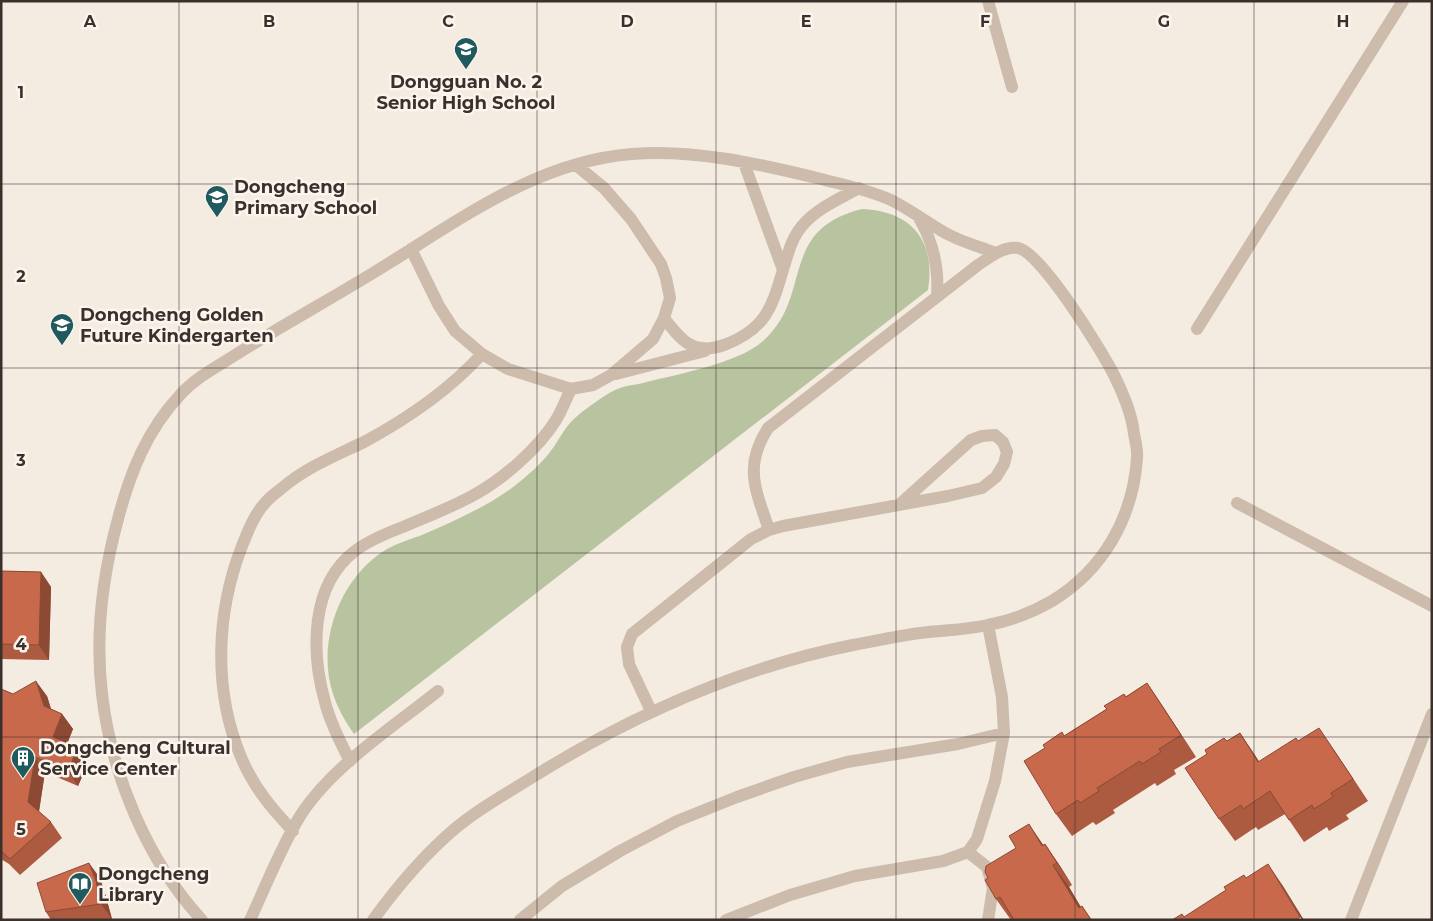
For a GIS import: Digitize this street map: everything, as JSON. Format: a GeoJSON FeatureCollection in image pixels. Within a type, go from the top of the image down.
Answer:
{"type":"FeatureCollection","features":[{"type":"Feature","properties":{"kind":"street"},"geometry":{"type":"LineString","coordinates":[[988,1],[1012,87]]}},
{"type":"Feature","properties":{"kind":"street"},"geometry":{"type":"LineString","coordinates":[[1197,329],[1403,1]]}},
{"type":"Feature","properties":{"kind":"street"},"geometry":{"type":"LineString","coordinates":[[202,920],[168,878],[145,836],[126,791],[112,751],[102,693],[100,650],[103,594],[113,540],[127,484],[147,440],[163,414],[183,391],[204,375],[262,338],[340,294],[490,201],[537,177],[604,158],[633,154],[709,157],[775,168],[858,188],[894,202],[946,233],[996,253]]}},
{"type":"Feature","properties":{"kind":"street"},"geometry":{"type":"LineString","coordinates":[[744,163],[783,270]]}},
{"type":"Feature","properties":{"kind":"street"},"geometry":{"type":"LineString","coordinates":[[576,165],[604,188],[631,219],[661,264],[670,298],[664,318],[653,338],[611,376]]}},
{"type":"Feature","properties":{"kind":"street"},"geometry":{"type":"LineString","coordinates":[[411,249],[439,306],[455,331],[482,354],[508,369],[571,389],[594,385],[611,376],[716,348],[736,340],[753,330],[768,313],[778,290],[792,241],[801,226],[820,210],[858,188]]}},
{"type":"Feature","properties":{"kind":"street"},"geometry":{"type":"LineString","coordinates":[[918,216],[933,246],[938,280],[937,297]]}},
{"type":"Feature","properties":{"kind":"street"},"geometry":{"type":"LineString","coordinates":[[373,920],[410,872],[453,830],[502,796],[576,750],[651,711],[716,684],[792,660],[850,646],[909,635],[988,626],[1049,602],[1074,586],[1098,562],[1119,530],[1132,494],[1137,455],[1131,417],[1116,378],[1090,333],[1036,259],[1020,248],[996,253],[768,428],[760,440],[755,456],[753,480],[769,530]]}},
{"type":"Feature","properties":{"kind":"street"},"geometry":{"type":"LineString","coordinates":[[664,318],[684,342],[698,348],[716,348]]}},
{"type":"Feature","properties":{"kind":"street"},"geometry":{"type":"LineString","coordinates":[[292,830],[266,802],[241,757],[229,720],[221,674],[222,631],[229,590],[238,556],[251,525],[264,503],[304,471],[399,422],[436,396],[469,368],[482,354]]}},
{"type":"Feature","properties":{"kind":"street"},"geometry":{"type":"LineString","coordinates":[[350,761],[336,733],[325,703],[317,668],[317,636],[320,609],[328,584],[339,565],[356,550],[381,536],[473,495],[510,469],[536,446],[556,420],[571,389]]}},
{"type":"Feature","properties":{"kind":"street"},"geometry":{"type":"LineString","coordinates":[[651,711],[629,664],[627,647],[632,634],[752,539],[769,530],[783,526],[899,505],[948,496],[982,488],[996,477],[1004,464],[1007,452],[1003,442],[995,435],[971,440],[899,505]]}},
{"type":"Feature","properties":{"kind":"street"},"geometry":{"type":"LineString","coordinates":[[1238,503],[1432,606]]}},
{"type":"Feature","properties":{"kind":"street"},"geometry":{"type":"LineString","coordinates":[[726,920],[790,895],[856,876],[943,860],[968,852],[977,838],[995,781],[1004,733],[1002,697],[988,626]]}},
{"type":"Feature","properties":{"kind":"street"},"geometry":{"type":"LineString","coordinates":[[250,920],[292,830],[317,794],[350,761],[438,692]]}},
{"type":"Feature","properties":{"kind":"street"},"geometry":{"type":"LineString","coordinates":[[1352,920],[1432,714]]}},
{"type":"Feature","properties":{"kind":"street"},"geometry":{"type":"LineString","coordinates":[[520,920],[562,886],[620,851],[677,821],[737,797],[794,777],[847,762],[958,744],[1004,733]]}},
{"type":"Feature","properties":{"kind":"street"},"geometry":{"type":"LineString","coordinates":[[968,852],[986,867],[991,881],[993,888],[988,920]]}},
{"type":"Feature","properties":{"kind":"green space"},"geometry":{"type":"Polygon","coordinates":[[[862,209],[880,211],[895,216],[917,232],[924,243],[928,257],[930,273],[928,290],[354,734],[342,715],[333,694],[329,674],[328,653],[330,633],[336,612],[356,576],[370,561],[387,549],[459,519],[506,492],[543,461],[574,419],[611,392],[723,362],[752,349],[763,341],[778,323],[788,304],[807,248],[818,232],[835,219],[862,209]]]}},
{"type":"Feature","properties":{"kind":"building"},"geometry":{"type":"Polygon","coordinates":[[[1,571],[41,572],[39,645],[1,644],[1,571]]]}},
{"type":"Feature","properties":{"kind":"building","name":"Dongcheng Cultural Service Center"},"geometry":{"type":"Polygon","coordinates":[[[36,681],[44,706],[62,714],[53,737],[78,747],[68,771],[35,757],[28,802],[51,822],[10,859],[1,851],[1,689],[13,694],[36,681]]]}},
{"type":"Feature","properties":{"kind":"building"},"geometry":{"type":"Polygon","coordinates":[[[1147,683],[1181,735],[1159,749],[1161,752],[1142,764],[1140,761],[1097,788],[1099,791],[1080,803],[1078,800],[1056,814],[1024,761],[1045,748],[1043,745],[1062,732],[1064,736],[1107,709],[1104,706],[1124,694],[1126,697],[1147,683]]]}},
{"type":"Feature","properties":{"kind":"building"},"geometry":{"type":"Polygon","coordinates":[[[1319,728],[1353,779],[1331,793],[1333,797],[1314,809],[1312,805],[1289,820],[1270,791],[1243,809],[1241,805],[1219,819],[1185,768],[1207,754],[1205,750],[1224,738],[1227,741],[1240,733],[1258,762],[1296,738],[1298,741],[1319,728]]]}},
{"type":"Feature","properties":{"kind":"building"},"geometry":{"type":"Polygon","coordinates":[[[1029,824],[1042,846],[1045,844],[1057,863],[1053,865],[1079,908],[1082,906],[1091,920],[1014,920],[1000,897],[996,899],[985,880],[988,878],[985,872],[986,866],[1016,848],[1009,836],[1029,824]]]}},
{"type":"Feature","properties":{"kind":"building"},"geometry":{"type":"Polygon","coordinates":[[[89,863],[96,881],[101,904],[46,912],[37,883],[89,863]]]}},
{"type":"Feature","properties":{"kind":"building"},"geometry":{"type":"Polygon","coordinates":[[[1268,864],[1300,917],[1296,920],[1172,920],[1182,914],[1184,917],[1226,890],[1224,887],[1244,875],[1246,878],[1268,864]]]}},
{"type":"Feature","properties":{"kind":"place","name":"Dongguan No. 2 Senior High School"},"geometry":{"type":"Point","coordinates":[466,70]}},
{"type":"Feature","properties":{"kind":"place","name":"Dongcheng Primary School"},"geometry":{"type":"Point","coordinates":[217,218]}},
{"type":"Feature","properties":{"kind":"place","name":"Dongcheng Golden Future Kindergarten"},"geometry":{"type":"Point","coordinates":[62,346]}},
{"type":"Feature","properties":{"kind":"place","name":"Dongcheng Cultural Service Center"},"geometry":{"type":"Point","coordinates":[23,779]}},
{"type":"Feature","properties":{"kind":"place","name":"Dongcheng Library"},"geometry":{"type":"Point","coordinates":[80,905]}}]}
